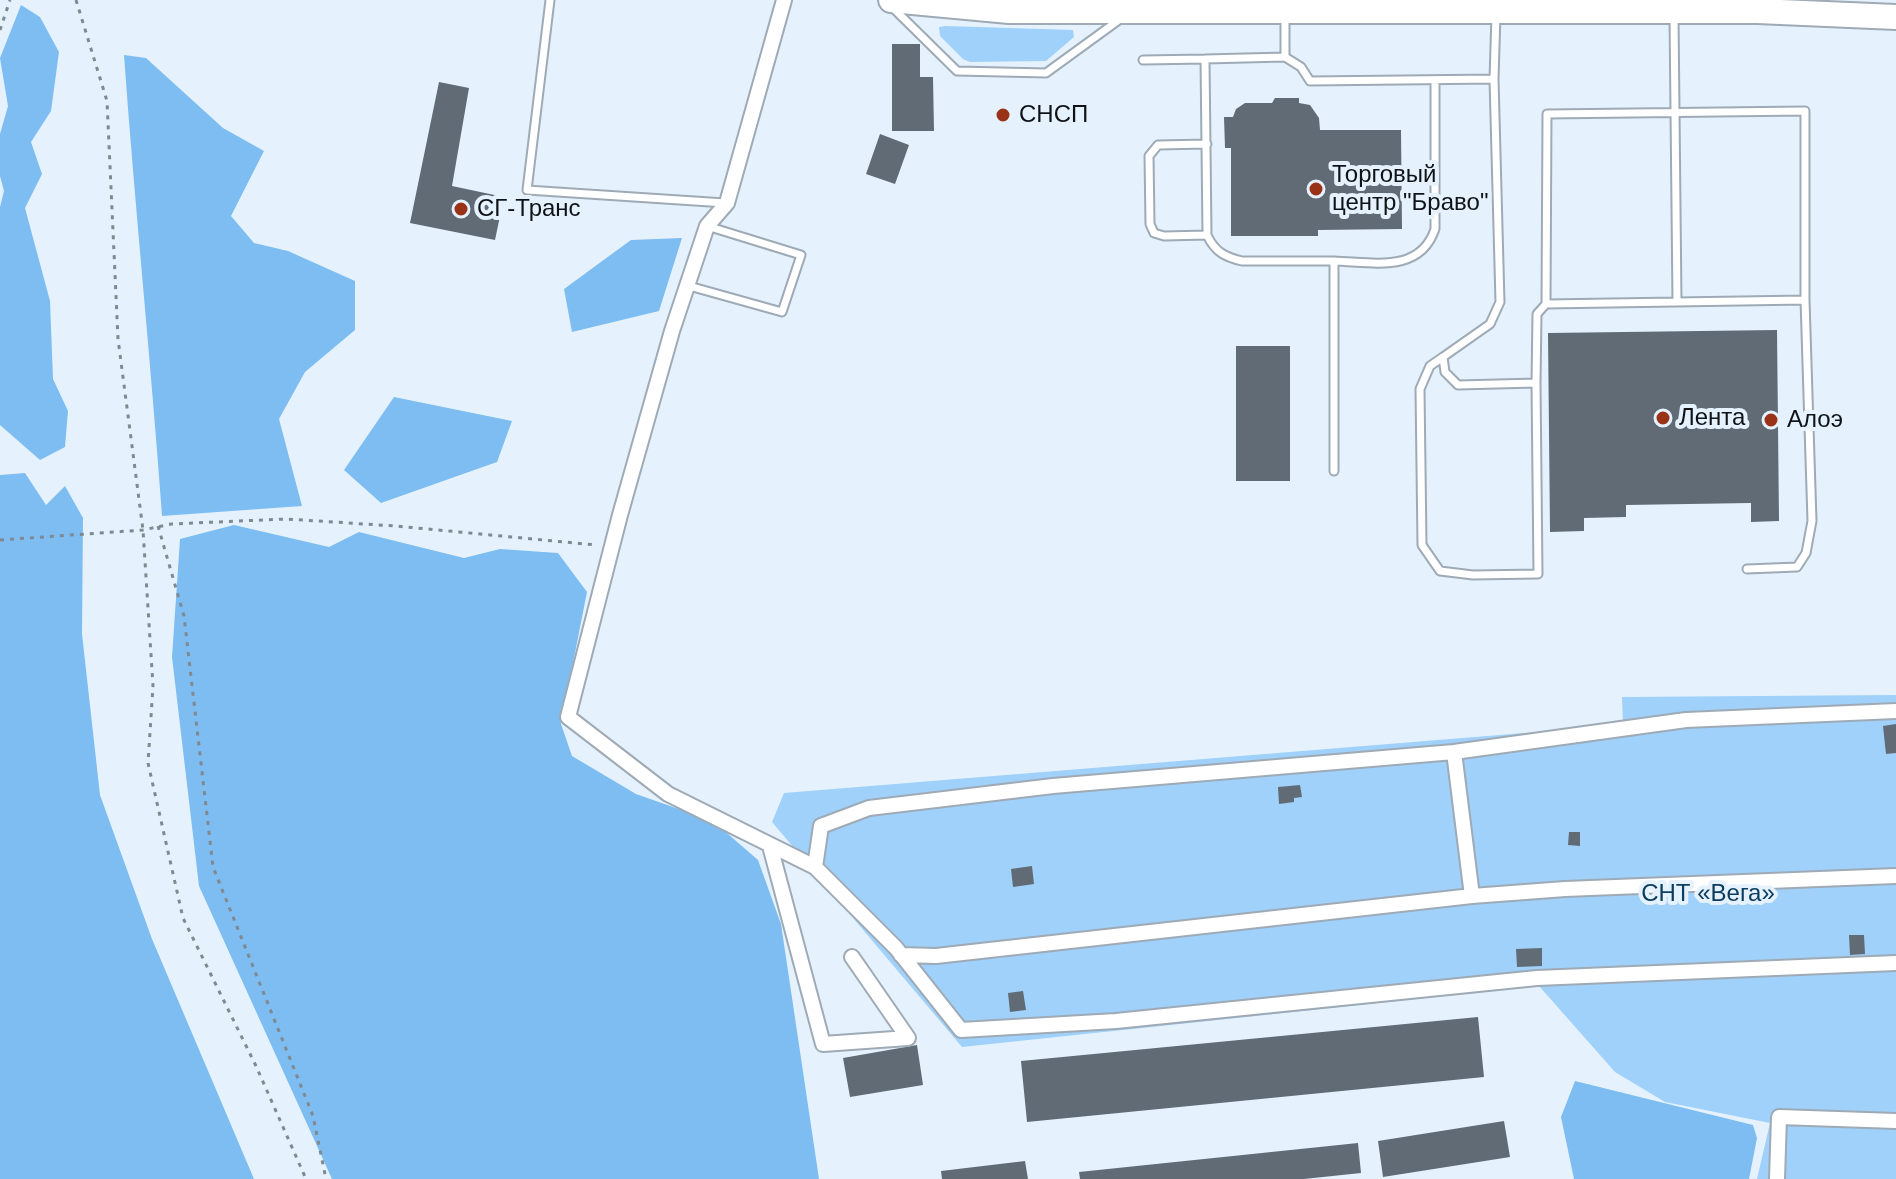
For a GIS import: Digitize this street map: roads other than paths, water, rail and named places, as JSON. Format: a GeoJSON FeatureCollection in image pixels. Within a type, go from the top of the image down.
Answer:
{"type":"FeatureCollection","features":[{"type":"Feature","properties":{"kind":"main road"},"geometry":{"type":"LineString","coordinates":[[891,0],[1009,11],[1674,11],[1757,6],[1896,17]]}},
{"type":"Feature","properties":{"kind":"street"},"geometry":{"type":"LineString","coordinates":[[784,0],[727,203],[707,226],[672,331],[568,717],[668,794],[815,867],[901,955],[961,1030],[1116,1021],[1537,978],[1896,963]]}},
{"type":"Feature","properties":{"kind":"street"},"geometry":{"type":"LineString","coordinates":[[815,867],[821,826],[869,808],[1053,786],[1454,752],[1686,720],[1896,711]]}},
{"type":"Feature","properties":{"kind":"street"},"geometry":{"type":"LineString","coordinates":[[1454,752],[1472,896]]}},
{"type":"Feature","properties":{"kind":"street"},"geometry":{"type":"LineString","coordinates":[[770,846],[823,1044],[908,1038],[852,957]]}},
{"type":"Feature","properties":{"kind":"street"},"geometry":{"type":"LineString","coordinates":[[901,955],[936,956],[1472,896],[1565,889],[1896,876]]}},
{"type":"Feature","properties":{"kind":"street"},"geometry":{"type":"LineString","coordinates":[[1777,1179],[1779,1117],[1896,1121]]}},
{"type":"Feature","properties":{"kind":"lane"},"geometry":{"type":"LineString","coordinates":[[550,0],[527,190],[727,203]]}},
{"type":"Feature","properties":{"kind":"lane"},"geometry":{"type":"LineString","coordinates":[[885,0],[957,71],[1046,73],[1131,12]]}},
{"type":"Feature","properties":{"kind":"lane"},"geometry":{"type":"LineString","coordinates":[[1674,11],[1677,302]]}},
{"type":"Feature","properties":{"kind":"lane"},"geometry":{"type":"LineString","coordinates":[[1496,12],[1494,79],[1500,302],[1490,324],[1430,366],[1420,389],[1422,545],[1440,571],[1473,575],[1538,574],[1537,314],[1546,304],[1547,114],[1805,111],[1805,300],[1812,521],[1806,553],[1797,567],[1747,569]]}},
{"type":"Feature","properties":{"kind":"lane"},"geometry":{"type":"LineString","coordinates":[[1285,13],[1285,57]]}},
{"type":"Feature","properties":{"kind":"lane"},"geometry":{"type":"LineString","coordinates":[[1143,60],[1285,57],[1301,67],[1310,81],[1494,79]]}},
{"type":"Feature","properties":{"kind":"lane"},"geometry":{"type":"LineString","coordinates":[[1205,59],[1207,235],[1218,252],[1242,261],[1405,262],[1416,257],[1432,239],[1435,229],[1435,80]]}},
{"type":"Feature","properties":{"kind":"lane"},"geometry":{"type":"LineString","coordinates":[[1207,144],[1154,147],[1149,156],[1151,229],[1159,235],[1207,235]]}},
{"type":"Feature","properties":{"kind":"lane"},"geometry":{"type":"LineString","coordinates":[[689,286],[782,312],[801,255],[707,226]]}},
{"type":"Feature","properties":{"kind":"lane"},"geometry":{"type":"LineString","coordinates":[[1334,261],[1334,471]]}},
{"type":"Feature","properties":{"kind":"lane"},"geometry":{"type":"LineString","coordinates":[[1546,304],[1805,300]]}},
{"type":"Feature","properties":{"kind":"lane"},"geometry":{"type":"LineString","coordinates":[[1443,357],[1445,372],[1458,385],[1536,383]]}},
{"type":"Feature","properties":{"kind":"place","name":"СНСП"},"geometry":{"type":"Point","coordinates":[1003,115]}},
{"type":"Feature","properties":{"kind":"place","name":"Торговый центр \"Браво\""},"geometry":{"type":"Point","coordinates":[1316,189]}},
{"type":"Feature","properties":{"kind":"place","name":"СГ-Транс"},"geometry":{"type":"Point","coordinates":[461,209]}},
{"type":"Feature","properties":{"kind":"place","name":"Лента"},"geometry":{"type":"Point","coordinates":[1663,418]}},
{"type":"Feature","properties":{"kind":"place","name":"Алоэ"},"geometry":{"type":"Point","coordinates":[1771,420]}},
{"type":"Feature","properties":{"kind":"park label","name":"СНТ «Вега»"},"geometry":{"type":"Point","coordinates":[1708,894]}}]}
